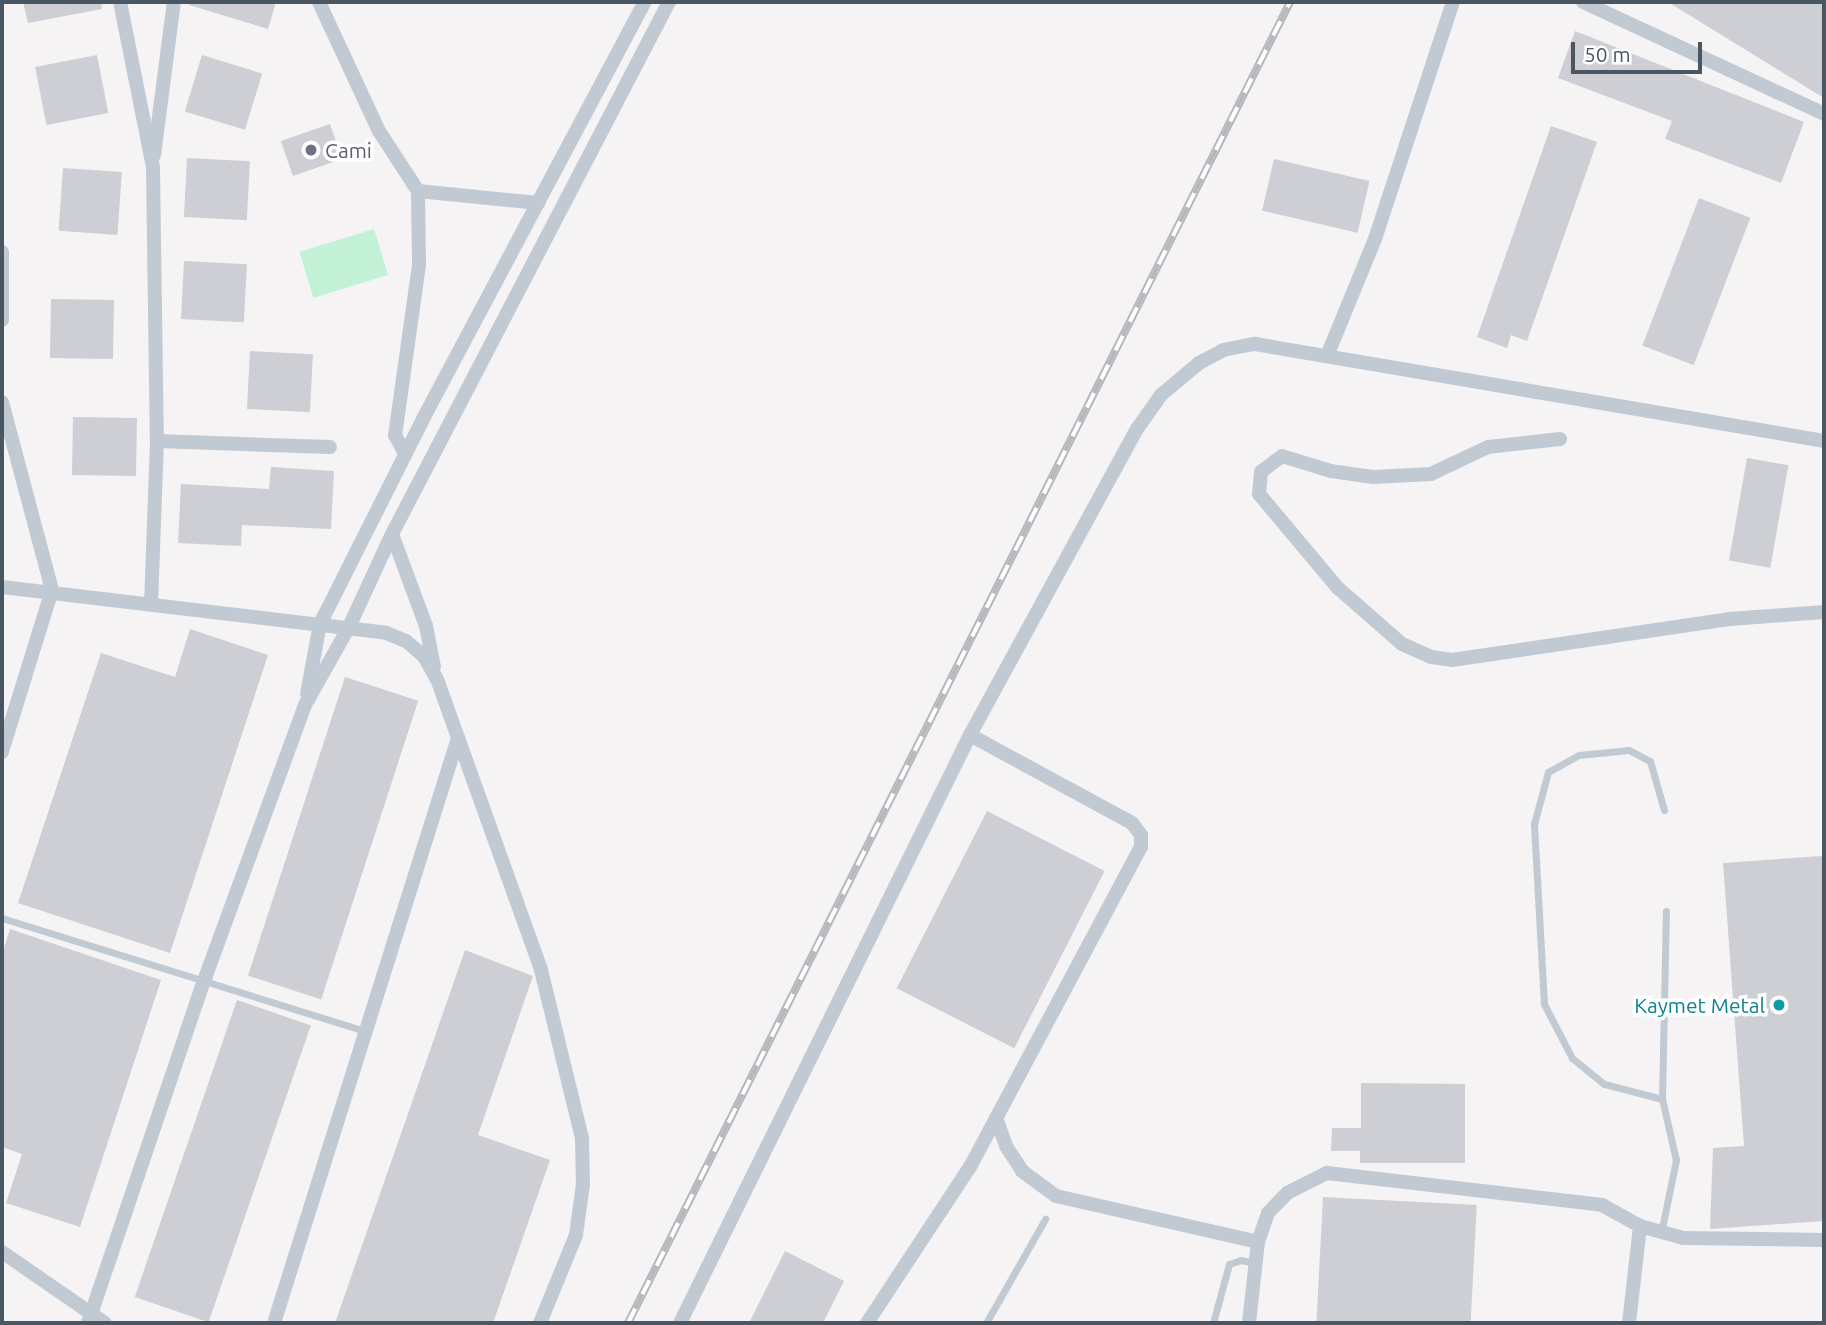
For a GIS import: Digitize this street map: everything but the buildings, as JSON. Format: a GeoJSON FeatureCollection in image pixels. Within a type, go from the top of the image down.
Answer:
{"type":"FeatureCollection","features":[{"type":"Feature","properties":{"kind":"street"},"geometry":{"type":"LineString","coordinates":[[120,2],[153,167]]}},
{"type":"Feature","properties":{"kind":"street"},"geometry":{"type":"LineString","coordinates":[[151,603],[157,441],[153,167],[174,2]]}},
{"type":"Feature","properties":{"kind":"street"},"geometry":{"type":"LineString","coordinates":[[319,2],[379,131],[418,191],[419,265],[395,435],[405,454]]}},
{"type":"Feature","properties":{"kind":"street"},"geometry":{"type":"LineString","coordinates":[[305,705],[320,624],[405,454],[645,2]]}},
{"type":"Feature","properties":{"kind":"street"},"geometry":{"type":"LineString","coordinates":[[90,1319],[204,981],[305,705],[349,627],[392,534],[669,2]]}},
{"type":"Feature","properties":{"kind":"street"},"geometry":{"type":"LineString","coordinates":[[1327,356],[1375,239],[1453,2]]}},
{"type":"Feature","properties":{"kind":"street"},"geometry":{"type":"LineString","coordinates":[[1583,2],[1824,114]]}},
{"type":"Feature","properties":{"kind":"street"},"geometry":{"type":"LineString","coordinates":[[418,191],[538,203]]}},
{"type":"Feature","properties":{"kind":"street"},"geometry":{"type":"LineString","coordinates":[[2,252],[2,320]]}},
{"type":"Feature","properties":{"kind":"street"},"geometry":{"type":"LineString","coordinates":[[680,1323],[970,735],[1137,429],[1161,395],[1199,363],[1239,346],[1255,344],[1824,442]]}},
{"type":"Feature","properties":{"kind":"street"},"geometry":{"type":"LineString","coordinates":[[2,402],[52,590],[2,751]]}},
{"type":"Feature","properties":{"kind":"street"},"geometry":{"type":"LineString","coordinates":[[1560,439],[1508,442],[1468,454],[1431,474],[1385,477],[1331,471],[1282,456],[1261,472],[1259,494],[1338,588],[1402,644],[1430,657],[1499,654],[1729,619],[1824,611]]}},
{"type":"Feature","properties":{"kind":"street"},"geometry":{"type":"LineString","coordinates":[[157,441],[330,447]]}},
{"type":"Feature","properties":{"kind":"street"},"geometry":{"type":"LineString","coordinates":[[392,534],[426,626],[436,679]]}},
{"type":"Feature","properties":{"kind":"street"},"geometry":{"type":"LineString","coordinates":[[2,587],[52,590],[349,627],[406,641],[424,656],[436,679],[458,738],[541,970],[582,1138],[583,1184],[576,1235],[540,1323]]}},
{"type":"Feature","properties":{"kind":"street"},"geometry":{"type":"LineString","coordinates":[[867,1323],[970,1167],[1142,841],[1132,823],[970,735]]}},
{"type":"Feature","properties":{"kind":"street"},"geometry":{"type":"LineString","coordinates":[[274,1323],[458,738]]}},
{"type":"Feature","properties":{"kind":"street"},"geometry":{"type":"LineString","coordinates":[[996,1118],[1018,1165],[1056,1196],[1258,1242]]}},
{"type":"Feature","properties":{"kind":"street"},"geometry":{"type":"LineString","coordinates":[[1249,1323],[1262,1225],[1276,1202],[1327,1173],[1602,1205],[1640,1226],[1661,1233],[1706,1241],[1824,1240]]}},
{"type":"Feature","properties":{"kind":"street"},"geometry":{"type":"LineString","coordinates":[[1629,1323],[1640,1226]]}},
{"type":"Feature","properties":{"kind":"street"},"geometry":{"type":"LineString","coordinates":[[2,1252],[90,1319],[105,1323]]}},
{"type":"Feature","properties":{"kind":"lane"},"geometry":{"type":"LineString","coordinates":[[1662,1099],[1604,1084],[1572,1058],[1544,1004],[1534,824],[1548,772],[1579,755],[1629,750],[1650,761],[1664,810]]}},
{"type":"Feature","properties":{"kind":"lane"},"geometry":{"type":"LineString","coordinates":[[1661,1233],[1676,1160],[1662,1099],[1666,911]]}},
{"type":"Feature","properties":{"kind":"lane"},"geometry":{"type":"LineString","coordinates":[[2,918],[366,1031]]}},
{"type":"Feature","properties":{"kind":"lane"},"geometry":{"type":"LineString","coordinates":[[986,1323],[1045,1219]]}},
{"type":"Feature","properties":{"kind":"lane"},"geometry":{"type":"LineString","coordinates":[[1213,1323],[1229,1264],[1241,1260],[1256,1264]]}},
{"type":"Feature","properties":{"kind":"green space"},"geometry":{"type":"Polygon","coordinates":[[[374,229],[388,275],[313,298],[299,252],[374,229]]]}},
{"type":"Feature","properties":{"kind":"railway"},"geometry":{"type":"LineString","coordinates":[[628,1323],[1290,2]]}},
{"type":"Feature","properties":{"kind":"place","name":"Cami"},"geometry":{"type":"Point","coordinates":[311,150]}},
{"type":"Feature","properties":{"kind":"place","name":"Kaymet Metal"},"geometry":{"type":"Point","coordinates":[1779,1005]}}]}
